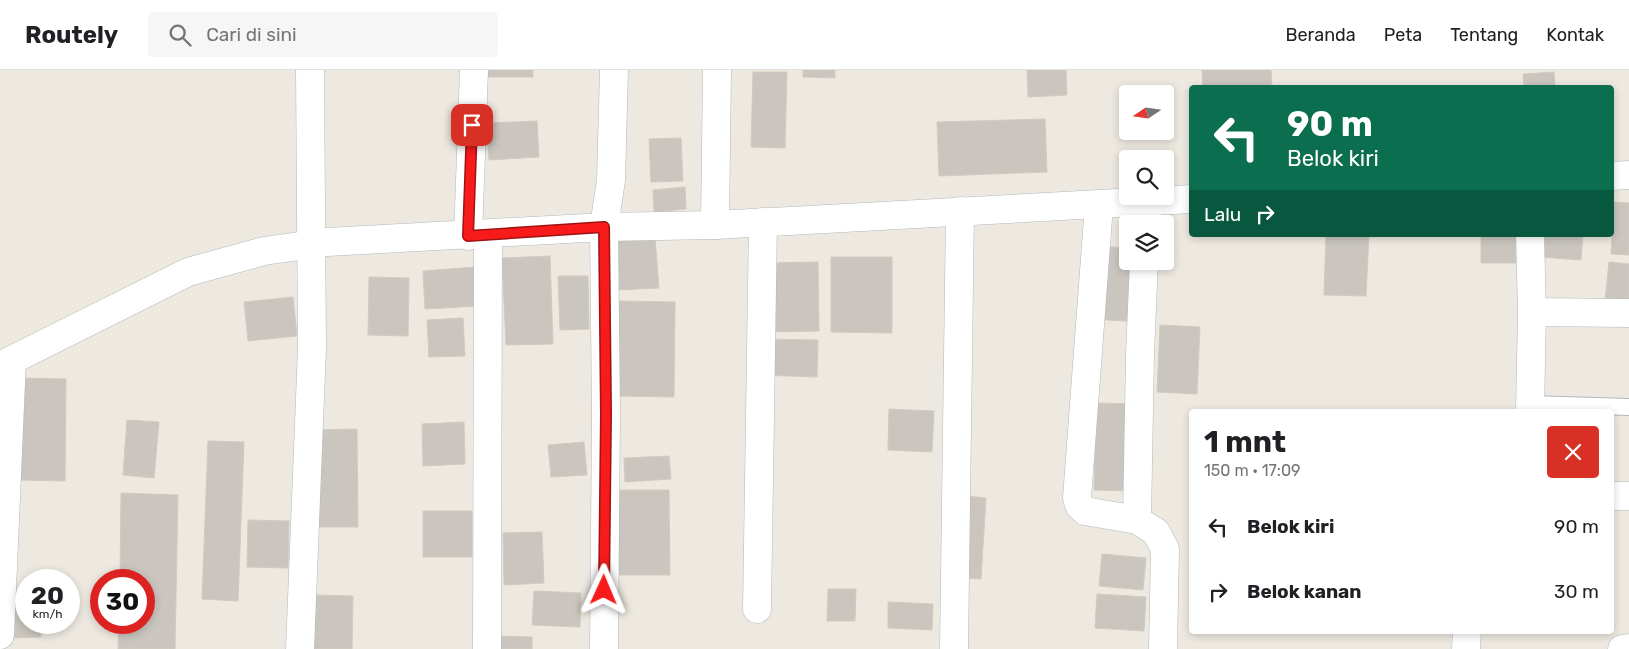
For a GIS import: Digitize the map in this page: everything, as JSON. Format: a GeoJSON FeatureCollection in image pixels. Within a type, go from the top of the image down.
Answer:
{"type":"FeatureCollection","features":[{"type":"Feature","properties":{"kind":"street"},"geometry":{"type":"LineString","coordinates":[[300,649],[312,348],[310,70]]}},
{"type":"Feature","properties":{"kind":"street"},"geometry":{"type":"LineString","coordinates":[[474,70],[488,649]]}},
{"type":"Feature","properties":{"kind":"street"},"geometry":{"type":"LineString","coordinates":[[604,649],[606,414],[604,227],[611,180],[614,70]]}},
{"type":"Feature","properties":{"kind":"street"},"geometry":{"type":"LineString","coordinates":[[716,225],[717,70]]}},
{"type":"Feature","properties":{"kind":"street"},"geometry":{"type":"LineString","coordinates":[[1614,176],[1629,175]]}},
{"type":"Feature","properties":{"kind":"street"},"geometry":{"type":"LineString","coordinates":[[0,635],[6,363],[188,272],[264,251],[327,242],[604,227],[716,225],[1098,205],[1146,213],[1189,200]]}},
{"type":"Feature","properties":{"kind":"street"},"geometry":{"type":"LineString","coordinates":[[1098,205],[1077,498],[1079,505],[1085,511],[1137,520],[1156,532],[1164,549],[1162,649]]}},
{"type":"Feature","properties":{"kind":"street"},"geometry":{"type":"LineString","coordinates":[[954,649],[960,211]]}},
{"type":"Feature","properties":{"kind":"street"},"geometry":{"type":"LineString","coordinates":[[757,609],[763,222]]}},
{"type":"Feature","properties":{"kind":"street"},"geometry":{"type":"LineString","coordinates":[[1530,237],[1532,312],[1530,408]]}},
{"type":"Feature","properties":{"kind":"street"},"geometry":{"type":"LineString","coordinates":[[1137,520],[1144,270]]}},
{"type":"Feature","properties":{"kind":"street"},"geometry":{"type":"LineString","coordinates":[[1532,312],[1629,313]]}},
{"type":"Feature","properties":{"kind":"street"},"geometry":{"type":"LineString","coordinates":[[1614,496],[1629,496]]}},
{"type":"Feature","properties":{"kind":"street"},"geometry":{"type":"LineString","coordinates":[[1466,649],[1468,634]]}},
{"type":"Feature","properties":{"kind":"street"},"geometry":{"type":"LineString","coordinates":[[1622,649],[1629,648]]}},
{"type":"Feature","properties":{"kind":"lane"},"geometry":{"type":"LineString","coordinates":[[1530,408],[1629,407]]}},
{"type":"Feature","properties":{"kind":"building"},"geometry":{"type":"Polygon","coordinates":[[[478,70],[533,70],[533,77],[478,77],[478,70]]]}},
{"type":"Feature","properties":{"kind":"building"},"geometry":{"type":"Polygon","coordinates":[[[803,70],[835,70],[835,78],[803,77],[803,70]]]}},
{"type":"Feature","properties":{"kind":"building"},"geometry":{"type":"Polygon","coordinates":[[[1027,70],[1066,70],[1067,95],[1028,97],[1027,70]]]}},
{"type":"Feature","properties":{"kind":"building"},"geometry":{"type":"Polygon","coordinates":[[[1202,70],[1271,70],[1272,85],[1203,85],[1202,70]]]}},
{"type":"Feature","properties":{"kind":"building"},"geometry":{"type":"Polygon","coordinates":[[[753,72],[787,72],[785,148],[751,147],[753,72]]]}},
{"type":"Feature","properties":{"kind":"building"},"geometry":{"type":"Polygon","coordinates":[[[1554,72],[1555,85],[1524,85],[1523,74],[1554,72]]]}},
{"type":"Feature","properties":{"kind":"building"},"geometry":{"type":"Polygon","coordinates":[[[1045,119],[1047,172],[939,176],[937,122],[1045,119]]]}},
{"type":"Feature","properties":{"kind":"building"},"geometry":{"type":"Polygon","coordinates":[[[537,121],[539,157],[489,160],[487,123],[537,121]]]}},
{"type":"Feature","properties":{"kind":"building"},"geometry":{"type":"Polygon","coordinates":[[[681,138],[683,181],[651,182],[649,139],[681,138]]]}},
{"type":"Feature","properties":{"kind":"building"},"geometry":{"type":"Polygon","coordinates":[[[685,187],[686,209],[654,212],[653,190],[685,187]]]}},
{"type":"Feature","properties":{"kind":"building"},"geometry":{"type":"Polygon","coordinates":[[[1614,202],[1629,203],[1629,255],[1611,254],[1612,237],[1614,237],[1614,202]]]}},
{"type":"Feature","properties":{"kind":"building"},"geometry":{"type":"Polygon","coordinates":[[[1326,237],[1369,237],[1366,296],[1324,295],[1326,237]]]}},
{"type":"Feature","properties":{"kind":"building"},"geometry":{"type":"Polygon","coordinates":[[[1481,237],[1516,237],[1516,263],[1481,263],[1481,237]]]}},
{"type":"Feature","properties":{"kind":"building"},"geometry":{"type":"Polygon","coordinates":[[[1542,237],[1583,237],[1581,260],[1540,257],[1542,237]]]}},
{"type":"Feature","properties":{"kind":"building"},"geometry":{"type":"Polygon","coordinates":[[[655,238],[659,288],[617,290],[614,240],[655,238]]]}},
{"type":"Feature","properties":{"kind":"building"},"geometry":{"type":"Polygon","coordinates":[[[1097,246],[1119,247],[1119,270],[1141,270],[1139,322],[1093,319],[1097,246]]]}},
{"type":"Feature","properties":{"kind":"building"},"geometry":{"type":"Polygon","coordinates":[[[550,256],[553,344],[506,345],[502,258],[550,256]]]}},
{"type":"Feature","properties":{"kind":"building"},"geometry":{"type":"Polygon","coordinates":[[[831,257],[892,257],[892,333],[831,332],[831,257]]]}},
{"type":"Feature","properties":{"kind":"building"},"geometry":{"type":"Polygon","coordinates":[[[818,262],[819,331],[768,332],[767,263],[818,262]]]}},
{"type":"Feature","properties":{"kind":"building"},"geometry":{"type":"Polygon","coordinates":[[[1609,262],[1629,264],[1629,304],[1605,301],[1609,262]]]}},
{"type":"Feature","properties":{"kind":"building"},"geometry":{"type":"Polygon","coordinates":[[[475,267],[478,306],[425,309],[423,271],[475,267]]]}},
{"type":"Feature","properties":{"kind":"building"},"geometry":{"type":"Polygon","coordinates":[[[558,276],[588,276],[589,329],[560,330],[558,276]]]}},
{"type":"Feature","properties":{"kind":"building"},"geometry":{"type":"Polygon","coordinates":[[[369,277],[409,278],[408,336],[368,335],[369,277]]]}},
{"type":"Feature","properties":{"kind":"building"},"geometry":{"type":"Polygon","coordinates":[[[293,297],[297,336],[248,341],[244,302],[293,297]]]}},
{"type":"Feature","properties":{"kind":"building"},"geometry":{"type":"Polygon","coordinates":[[[618,301],[675,302],[674,397],[617,396],[618,301]]]}},
{"type":"Feature","properties":{"kind":"building"},"geometry":{"type":"Polygon","coordinates":[[[463,318],[465,356],[429,357],[427,320],[463,318]]]}},
{"type":"Feature","properties":{"kind":"building"},"geometry":{"type":"Polygon","coordinates":[[[1160,325],[1200,327],[1197,394],[1157,392],[1160,325]]]}},
{"type":"Feature","properties":{"kind":"building"},"geometry":{"type":"Polygon","coordinates":[[[761,339],[818,340],[817,377],[760,375],[761,339]]]}},
{"type":"Feature","properties":{"kind":"building"},"geometry":{"type":"Polygon","coordinates":[[[20,378],[66,379],[65,481],[19,480],[20,378]]]}},
{"type":"Feature","properties":{"kind":"building"},"geometry":{"type":"Polygon","coordinates":[[[1096,403],[1134,404],[1133,491],[1094,490],[1096,403]]]}},
{"type":"Feature","properties":{"kind":"building"},"geometry":{"type":"Polygon","coordinates":[[[889,409],[934,411],[932,452],[888,450],[889,409]]]}},
{"type":"Feature","properties":{"kind":"building"},"geometry":{"type":"Polygon","coordinates":[[[127,420],[159,422],[154,478],[123,475],[127,420]]]}},
{"type":"Feature","properties":{"kind":"building"},"geometry":{"type":"Polygon","coordinates":[[[464,422],[465,464],[423,466],[422,424],[464,422]]]}},
{"type":"Feature","properties":{"kind":"building"},"geometry":{"type":"Polygon","coordinates":[[[357,429],[358,527],[314,527],[312,430],[357,429]]]}},
{"type":"Feature","properties":{"kind":"building"},"geometry":{"type":"Polygon","coordinates":[[[208,441],[244,442],[238,601],[202,599],[208,441]]]}},
{"type":"Feature","properties":{"kind":"building"},"geometry":{"type":"Polygon","coordinates":[[[584,442],[587,475],[551,477],[548,445],[584,442]]]}},
{"type":"Feature","properties":{"kind":"building"},"geometry":{"type":"Polygon","coordinates":[[[669,456],[671,479],[625,482],[624,458],[669,456]]]}},
{"type":"Feature","properties":{"kind":"building"},"geometry":{"type":"Polygon","coordinates":[[[612,490],[669,490],[670,575],[613,575],[612,490]]]}},
{"type":"Feature","properties":{"kind":"building"},"geometry":{"type":"Polygon","coordinates":[[[121,493],[178,495],[175,649],[118,649],[119,634],[155,634],[155,569],[120,569],[121,493]]]}},
{"type":"Feature","properties":{"kind":"building"},"geometry":{"type":"Polygon","coordinates":[[[966,496],[986,498],[981,579],[962,578],[966,496]]]}},
{"type":"Feature","properties":{"kind":"building"},"geometry":{"type":"Polygon","coordinates":[[[423,511],[472,511],[472,557],[423,557],[423,511]]]}},
{"type":"Feature","properties":{"kind":"building"},"geometry":{"type":"Polygon","coordinates":[[[248,520],[289,521],[288,568],[247,567],[248,520]]]}},
{"type":"Feature","properties":{"kind":"building"},"geometry":{"type":"Polygon","coordinates":[[[542,532],[544,583],[504,585],[503,533],[542,532]]]}},
{"type":"Feature","properties":{"kind":"building"},"geometry":{"type":"Polygon","coordinates":[[[1102,554],[1146,558],[1143,590],[1099,586],[1102,554]]]}},
{"type":"Feature","properties":{"kind":"building"},"geometry":{"type":"Polygon","coordinates":[[[828,589],[856,589],[855,621],[827,621],[828,589]]]}},
{"type":"Feature","properties":{"kind":"building"},"geometry":{"type":"Polygon","coordinates":[[[534,591],[581,593],[580,627],[532,625],[534,591]]]}},
{"type":"Feature","properties":{"kind":"building"},"geometry":{"type":"Polygon","coordinates":[[[1097,594],[1146,597],[1144,631],[1095,628],[1097,594]]]}},
{"type":"Feature","properties":{"kind":"building"},"geometry":{"type":"Polygon","coordinates":[[[314,595],[353,596],[352,649],[313,649],[314,595]]]}},
{"type":"Feature","properties":{"kind":"building"},"geometry":{"type":"Polygon","coordinates":[[[7,602],[15,602],[15,634],[41,634],[41,637],[8,638],[7,602]]]}},
{"type":"Feature","properties":{"kind":"building"},"geometry":{"type":"Polygon","coordinates":[[[888,602],[933,604],[932,630],[888,628],[888,602]]]}},
{"type":"Feature","properties":{"kind":"building"},"geometry":{"type":"Polygon","coordinates":[[[498,636],[532,637],[532,649],[498,649],[498,636]]]}},
{"type":"Feature","properties":{"kind":"route"},"geometry":{"type":"LineString","coordinates":[[472,125],[468,236],[604,227],[606,414],[604,590]]}}]}
